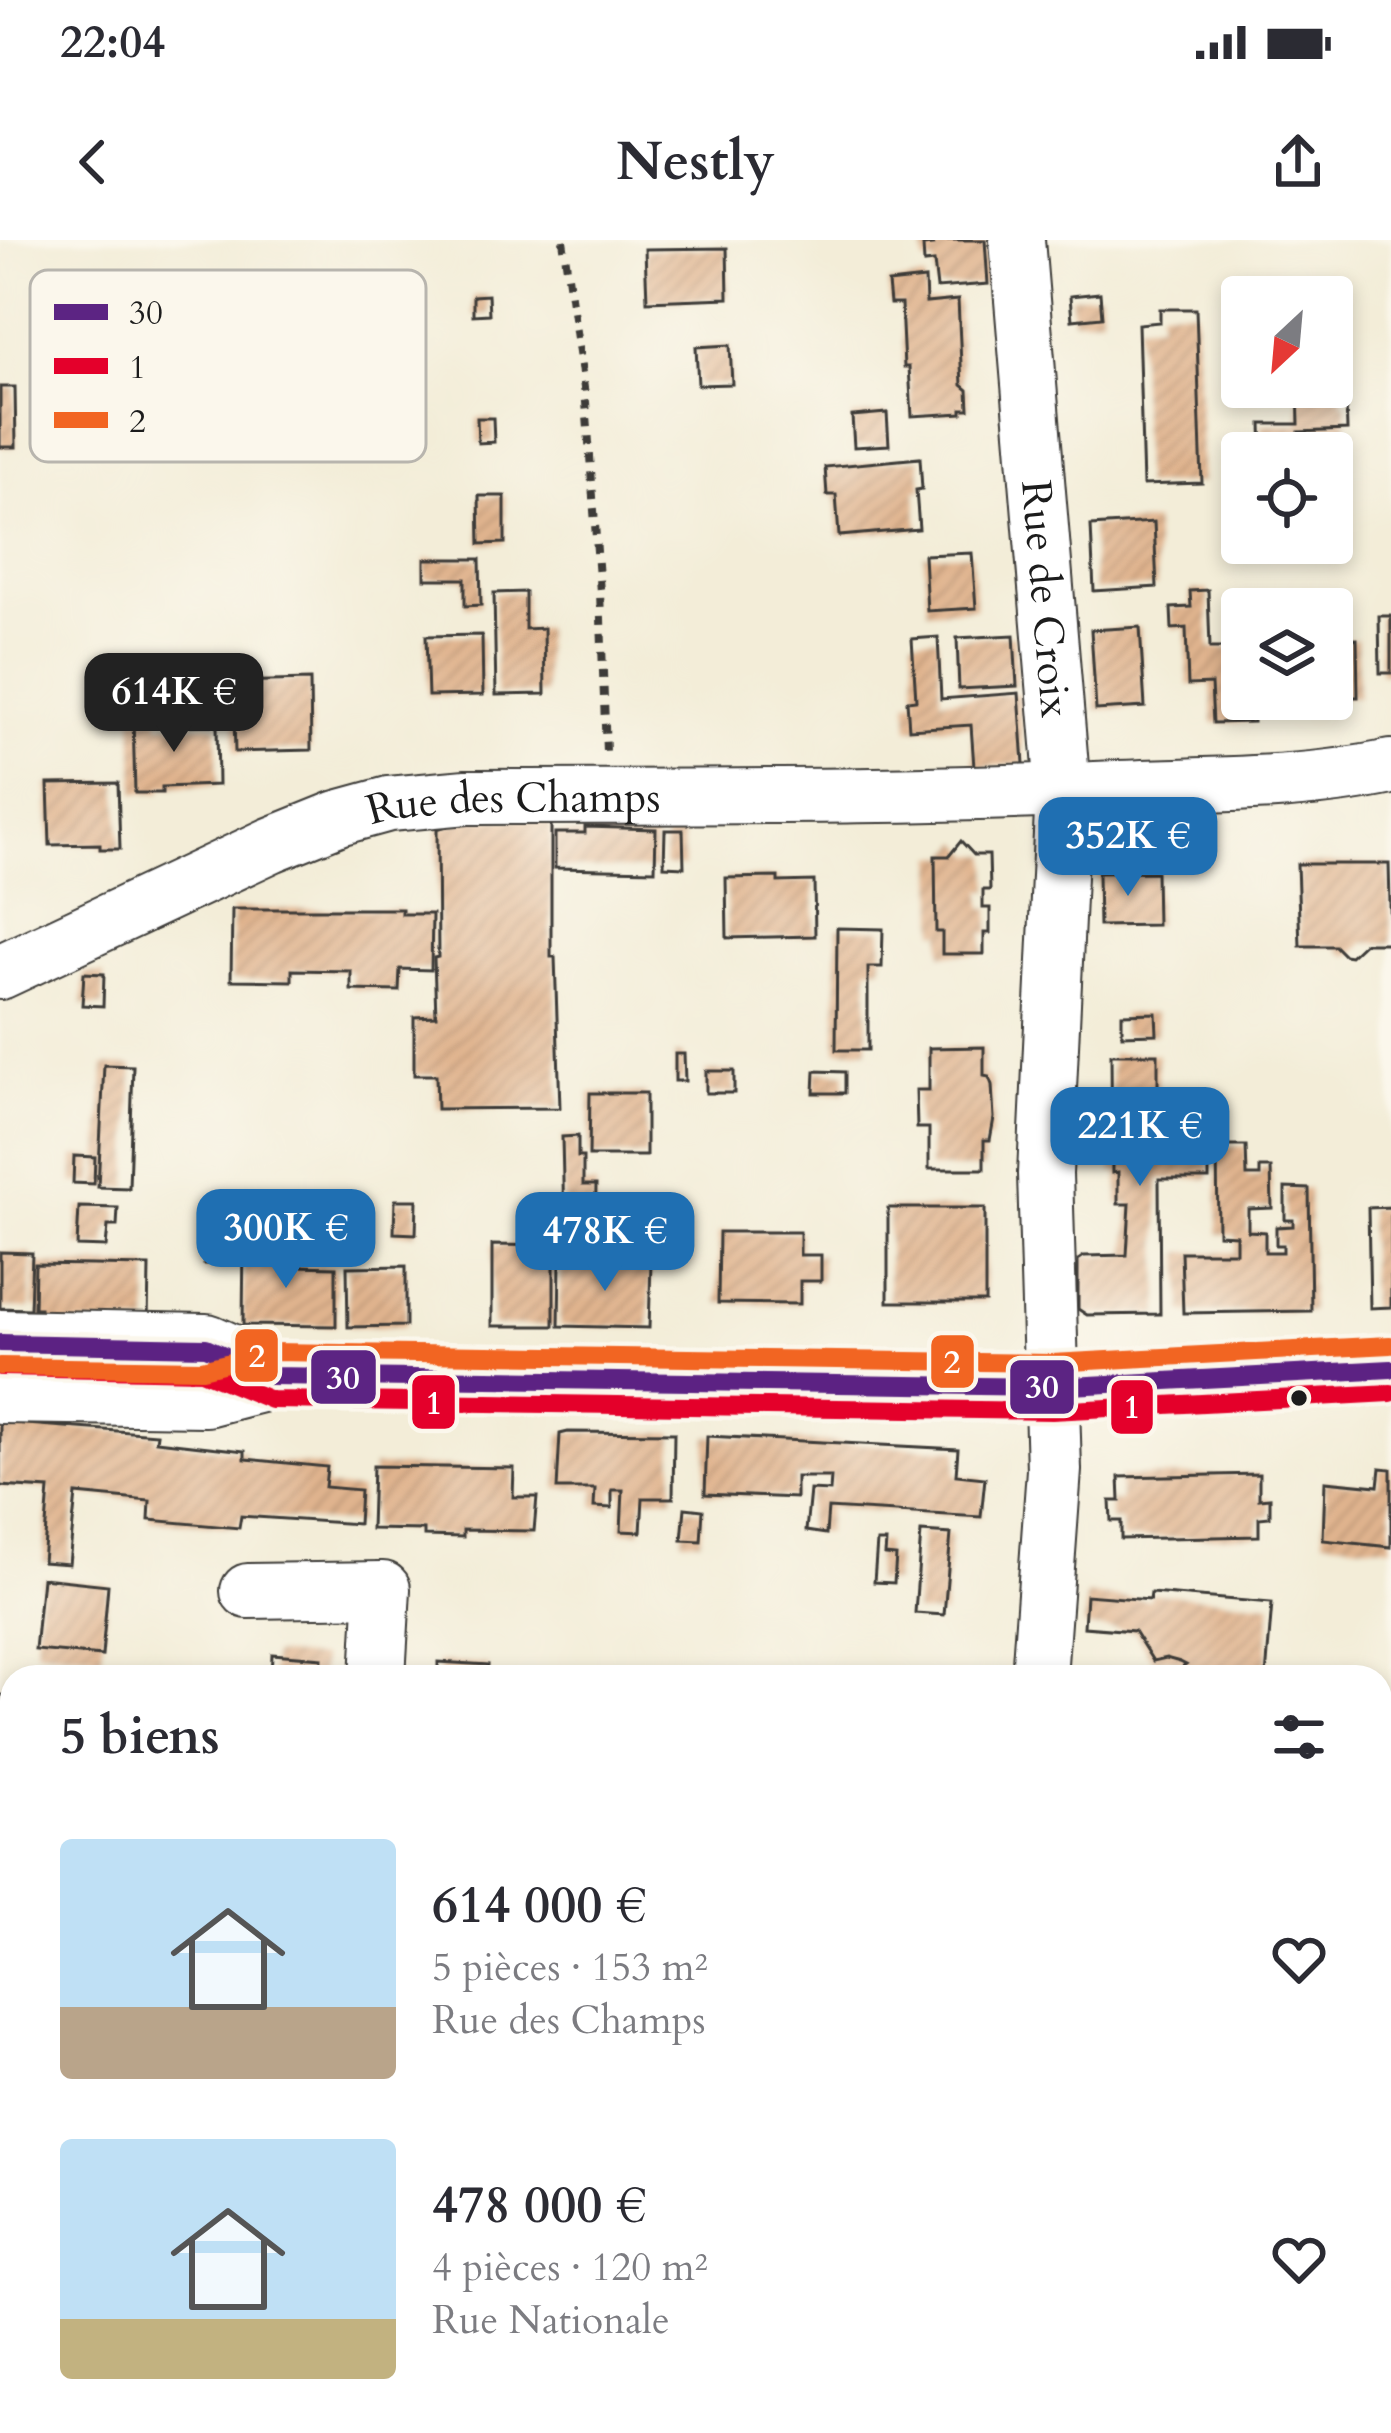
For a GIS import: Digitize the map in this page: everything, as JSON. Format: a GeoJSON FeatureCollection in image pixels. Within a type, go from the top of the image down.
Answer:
{"type":"FeatureCollection","features":[{"type":"Feature","properties":{"kind":"main road"},"geometry":{"type":"LineString","coordinates":[[0,1343],[206,1347],[271,1376]]}},
{"type":"Feature","properties":{"kind":"main road"},"geometry":{"type":"LineString","coordinates":[[0,1390],[205,1393],[271,1376],[1052,1388],[1391,1369]]}},
{"type":"Feature","properties":{"kind":"street","name":"Rue de Croix"},"geometry":{"type":"LineString","coordinates":[[1017,240],[1063,790],[1045,1174],[1054,1469],[1040,1665]]}},
{"type":"Feature","properties":{"kind":"street","name":"Rue des Champs"},"geometry":{"type":"LineString","coordinates":[[0,972],[271,845],[389,804],[430,799],[1063,790],[1286,781],[1391,767]]}},
{"type":"Feature","properties":{"kind":"street"},"geometry":{"type":"LineString","coordinates":[[248,1591],[382,1589],[379,1665]]}},
{"type":"Feature","properties":{"kind":"path"},"geometry":{"type":"LineString","coordinates":[[563,240],[586,402],[608,796]]}},
{"type":"Feature","properties":{"kind":"building"},"geometry":{"type":"Polygon","coordinates":[[[932,240],[985,240],[988,284],[937,288],[934,262],[924,263],[923,246],[933,245],[932,240]]]}},
{"type":"Feature","properties":{"kind":"building"},"geometry":{"type":"Polygon","coordinates":[[[727,248],[728,298],[647,301],[645,249],[727,248]]]}},
{"type":"Feature","properties":{"kind":"building"},"geometry":{"type":"Polygon","coordinates":[[[925,279],[926,303],[958,300],[962,385],[968,390],[969,409],[962,413],[912,416],[901,304],[890,304],[888,283],[925,279]]]}},
{"type":"Feature","properties":{"kind":"building"},"geometry":{"type":"Polygon","coordinates":[[[1100,293],[1102,317],[1072,320],[1070,296],[1100,293]]]}},
{"type":"Feature","properties":{"kind":"building"},"geometry":{"type":"Polygon","coordinates":[[[488,295],[489,314],[473,315],[473,296],[488,295]]]}},
{"type":"Feature","properties":{"kind":"building"},"geometry":{"type":"Polygon","coordinates":[[[1160,309],[1196,309],[1202,483],[1143,485],[1138,324],[1160,322],[1160,309]]]}},
{"type":"Feature","properties":{"kind":"building"},"geometry":{"type":"Polygon","coordinates":[[[730,345],[732,384],[698,385],[696,347],[730,345]]]}},
{"type":"Feature","properties":{"kind":"building"},"geometry":{"type":"Polygon","coordinates":[[[0,387],[15,387],[16,447],[0,447],[0,387]]]}},
{"type":"Feature","properties":{"kind":"building"},"geometry":{"type":"Polygon","coordinates":[[[1299,408],[1346,408],[1347,430],[1262,432],[1262,424],[1299,424],[1299,408]]]}},
{"type":"Feature","properties":{"kind":"building"},"geometry":{"type":"Polygon","coordinates":[[[887,413],[889,445],[854,447],[852,416],[887,413]]]}},
{"type":"Feature","properties":{"kind":"building"},"geometry":{"type":"Polygon","coordinates":[[[477,418],[493,418],[494,442],[478,443],[477,418]]]}},
{"type":"Feature","properties":{"kind":"building"},"geometry":{"type":"Polygon","coordinates":[[[920,458],[919,529],[839,536],[836,495],[827,495],[825,467],[920,458]]]}},
{"type":"Feature","properties":{"kind":"building"},"geometry":{"type":"Polygon","coordinates":[[[479,496],[505,496],[505,543],[480,544],[479,496]]]}},
{"type":"Feature","properties":{"kind":"building"},"geometry":{"type":"Polygon","coordinates":[[[1154,522],[1157,587],[1094,591],[1091,526],[1154,522]]]}},
{"type":"Feature","properties":{"kind":"building"},"geometry":{"type":"Polygon","coordinates":[[[972,553],[976,608],[927,611],[924,555],[972,553]]]}},
{"type":"Feature","properties":{"kind":"building"},"geometry":{"type":"Polygon","coordinates":[[[425,559],[480,559],[481,605],[465,606],[465,579],[425,579],[425,559]]]}},
{"type":"Feature","properties":{"kind":"building"},"geometry":{"type":"Polygon","coordinates":[[[1208,590],[1210,648],[1221,648],[1221,720],[1253,722],[1213,723],[1211,684],[1188,685],[1186,628],[1172,629],[1171,608],[1191,607],[1190,591],[1208,590]]]}},
{"type":"Feature","properties":{"kind":"building"},"geometry":{"type":"Polygon","coordinates":[[[525,592],[525,629],[544,628],[545,694],[496,695],[494,593],[525,592]]]}},
{"type":"Feature","properties":{"kind":"building"},"geometry":{"type":"Polygon","coordinates":[[[1379,616],[1391,616],[1391,673],[1380,673],[1379,616]]]}},
{"type":"Feature","properties":{"kind":"building"},"geometry":{"type":"Polygon","coordinates":[[[1140,627],[1145,707],[1096,710],[1091,630],[1140,627]]]}},
{"type":"Feature","properties":{"kind":"building"},"geometry":{"type":"Polygon","coordinates":[[[482,635],[483,695],[428,696],[426,636],[482,635]]]}},
{"type":"Feature","properties":{"kind":"building"},"geometry":{"type":"Polygon","coordinates":[[[1014,635],[1017,686],[959,689],[957,638],[1014,635]]]}},
{"type":"Feature","properties":{"kind":"building"},"geometry":{"type":"Polygon","coordinates":[[[938,637],[941,699],[1019,693],[1024,764],[974,767],[971,725],[909,729],[907,701],[916,700],[912,639],[938,637]]]}},
{"type":"Feature","properties":{"kind":"building"},"geometry":{"type":"Polygon","coordinates":[[[1353,639],[1357,639],[1358,697],[1353,697],[1353,639]]]}},
{"type":"Feature","properties":{"kind":"building"},"geometry":{"type":"Polygon","coordinates":[[[310,680],[311,750],[235,752],[233,682],[310,680]]]}},
{"type":"Feature","properties":{"kind":"building"},"geometry":{"type":"Polygon","coordinates":[[[159,717],[159,724],[170,726],[217,725],[218,785],[135,793],[133,718],[159,717]]]}},
{"type":"Feature","properties":{"kind":"building"},"geometry":{"type":"Polygon","coordinates":[[[118,783],[120,849],[100,849],[100,844],[50,845],[48,784],[118,783]]]}},
{"type":"Feature","properties":{"kind":"building"},"geometry":{"type":"Polygon","coordinates":[[[469,819],[551,819],[551,957],[555,957],[560,1108],[437,1109],[436,1075],[414,1075],[414,1017],[436,1016],[437,829],[469,819]]]}},
{"type":"Feature","properties":{"kind":"building"},"geometry":{"type":"Polygon","coordinates":[[[585,827],[656,829],[655,870],[555,868],[555,833],[585,833],[585,827]]]}},
{"type":"Feature","properties":{"kind":"building"},"geometry":{"type":"Polygon","coordinates":[[[665,830],[683,830],[684,867],[664,866],[665,830]]]}},
{"type":"Feature","properties":{"kind":"building"},"geometry":{"type":"Polygon","coordinates":[[[961,841],[974,855],[989,855],[990,890],[983,890],[983,908],[990,908],[990,933],[984,933],[984,954],[942,954],[942,932],[936,932],[935,856],[949,856],[961,841]]]}},
{"type":"Feature","properties":{"kind":"building"},"geometry":{"type":"Polygon","coordinates":[[[1297,864],[1389,864],[1391,943],[1364,943],[1350,956],[1335,946],[1300,946],[1297,864]]]}},
{"type":"Feature","properties":{"kind":"building"},"geometry":{"type":"Polygon","coordinates":[[[1156,872],[1157,925],[1099,926],[1098,873],[1156,872]]]}},
{"type":"Feature","properties":{"kind":"building"},"geometry":{"type":"Polygon","coordinates":[[[778,877],[778,882],[814,881],[815,936],[727,938],[726,878],[778,877]]]}},
{"type":"Feature","properties":{"kind":"building"},"geometry":{"type":"Polygon","coordinates":[[[232,909],[402,909],[402,914],[432,914],[431,970],[400,969],[399,991],[351,990],[351,971],[292,970],[292,981],[231,980],[232,909]]]}},
{"type":"Feature","properties":{"kind":"building"},"geometry":{"type":"Polygon","coordinates":[[[837,928],[883,929],[882,967],[868,967],[868,1050],[836,1050],[837,928]]]}},
{"type":"Feature","properties":{"kind":"building"},"geometry":{"type":"Polygon","coordinates":[[[84,973],[104,974],[103,1006],[82,1005],[84,973]]]}},
{"type":"Feature","properties":{"kind":"building"},"geometry":{"type":"Polygon","coordinates":[[[1156,1013],[1157,1034],[1122,1035],[1122,1014],[1156,1013]]]}},
{"type":"Feature","properties":{"kind":"building"},"geometry":{"type":"Polygon","coordinates":[[[984,1047],[984,1076],[992,1085],[994,1118],[990,1140],[984,1140],[984,1169],[929,1169],[929,1128],[917,1128],[916,1090],[929,1090],[929,1048],[984,1047]]]}},
{"type":"Feature","properties":{"kind":"building"},"geometry":{"type":"Polygon","coordinates":[[[675,1054],[684,1054],[685,1081],[675,1081],[675,1054]]]}},
{"type":"Feature","properties":{"kind":"building"},"geometry":{"type":"Polygon","coordinates":[[[1111,1054],[1158,1054],[1158,1122],[1209,1121],[1209,1179],[1159,1179],[1160,1314],[1087,1315],[1078,1309],[1078,1260],[1127,1255],[1130,1204],[1118,1204],[1118,1172],[1112,1173],[1111,1054]]]}},
{"type":"Feature","properties":{"kind":"building"},"geometry":{"type":"Polygon","coordinates":[[[104,1065],[133,1066],[129,1188],[98,1187],[104,1065]]]}},
{"type":"Feature","properties":{"kind":"building"},"geometry":{"type":"Polygon","coordinates":[[[706,1071],[734,1071],[734,1093],[706,1093],[706,1071]]]}},
{"type":"Feature","properties":{"kind":"building"},"geometry":{"type":"Polygon","coordinates":[[[815,1071],[845,1072],[845,1093],[814,1093],[815,1071]]]}},
{"type":"Feature","properties":{"kind":"building"},"geometry":{"type":"Polygon","coordinates":[[[590,1093],[646,1093],[646,1156],[589,1156],[590,1093]]]}},
{"type":"Feature","properties":{"kind":"building"},"geometry":{"type":"Polygon","coordinates":[[[578,1136],[583,1185],[596,1185],[595,1244],[560,1242],[564,1222],[562,1137],[578,1136]]]}},
{"type":"Feature","properties":{"kind":"building"},"geometry":{"type":"Polygon","coordinates":[[[1217,1146],[1246,1146],[1247,1176],[1260,1176],[1260,1168],[1271,1168],[1272,1208],[1248,1209],[1248,1231],[1265,1232],[1265,1252],[1283,1252],[1283,1245],[1276,1245],[1276,1227],[1293,1226],[1293,1220],[1285,1220],[1285,1188],[1309,1189],[1311,1311],[1183,1313],[1181,1252],[1236,1252],[1236,1235],[1218,1234],[1217,1146]]]}},
{"type":"Feature","properties":{"kind":"building"},"geometry":{"type":"Polygon","coordinates":[[[74,1156],[95,1157],[94,1184],[73,1183],[74,1156]]]}},
{"type":"Feature","properties":{"kind":"building"},"geometry":{"type":"Polygon","coordinates":[[[395,1200],[417,1200],[416,1234],[394,1233],[395,1200]]]}},
{"type":"Feature","properties":{"kind":"building"},"geometry":{"type":"Polygon","coordinates":[[[79,1207],[118,1208],[117,1226],[108,1226],[106,1247],[77,1246],[79,1207]]]}},
{"type":"Feature","properties":{"kind":"building"},"geometry":{"type":"Polygon","coordinates":[[[1391,1207],[1391,1307],[1370,1308],[1368,1208],[1391,1207]]]}},
{"type":"Feature","properties":{"kind":"building"},"geometry":{"type":"Polygon","coordinates":[[[888,1208],[985,1208],[985,1302],[888,1302],[888,1208]]]}},
{"type":"Feature","properties":{"kind":"building"},"geometry":{"type":"Polygon","coordinates":[[[205,1223],[237,1223],[237,1264],[204,1264],[205,1223]]]}},
{"type":"Feature","properties":{"kind":"building"},"geometry":{"type":"Polygon","coordinates":[[[719,1232],[800,1232],[800,1255],[821,1255],[821,1281],[800,1281],[800,1304],[718,1303],[719,1232]]]}},
{"type":"Feature","properties":{"kind":"building"},"geometry":{"type":"Polygon","coordinates":[[[244,1241],[262,1242],[262,1251],[290,1253],[295,1266],[336,1267],[336,1326],[243,1325],[244,1241]]]}},
{"type":"Feature","properties":{"kind":"building"},"geometry":{"type":"Polygon","coordinates":[[[492,1245],[554,1246],[554,1326],[492,1326],[492,1245]]]}},
{"type":"Feature","properties":{"kind":"building"},"geometry":{"type":"Polygon","coordinates":[[[0,1252],[32,1253],[30,1309],[0,1308],[0,1252]]]}},
{"type":"Feature","properties":{"kind":"building"},"geometry":{"type":"Polygon","coordinates":[[[560,1260],[651,1262],[649,1328],[559,1326],[560,1260]]]}},
{"type":"Feature","properties":{"kind":"building"},"geometry":{"type":"Polygon","coordinates":[[[35,1264],[149,1266],[148,1324],[40,1324],[40,1308],[34,1308],[35,1264]]]}},
{"type":"Feature","properties":{"kind":"building"},"geometry":{"type":"Polygon","coordinates":[[[406,1266],[406,1326],[348,1327],[347,1267],[406,1266]]]}},
{"type":"Feature","properties":{"kind":"building"},"geometry":{"type":"Polygon","coordinates":[[[0,1422],[157,1434],[156,1441],[245,1451],[245,1459],[327,1467],[325,1487],[360,1490],[358,1524],[241,1516],[239,1528],[149,1520],[150,1501],[76,1494],[69,1564],[43,1562],[49,1489],[0,1486],[0,1422]]]}},
{"type":"Feature","properties":{"kind":"building"},"geometry":{"type":"Polygon","coordinates":[[[674,1433],[673,1498],[643,1498],[641,1532],[621,1531],[623,1490],[612,1490],[612,1508],[594,1507],[595,1489],[557,1489],[560,1434],[674,1433]]]}},
{"type":"Feature","properties":{"kind":"building"},"geometry":{"type":"Polygon","coordinates":[[[707,1436],[958,1449],[956,1475],[985,1478],[981,1517],[828,1508],[826,1534],[806,1531],[810,1490],[830,1491],[831,1477],[796,1477],[796,1498],[705,1494],[707,1436]]]}},
{"type":"Feature","properties":{"kind":"building"},"geometry":{"type":"Polygon","coordinates":[[[373,1466],[514,1468],[513,1497],[537,1497],[534,1531],[463,1530],[463,1537],[371,1529],[373,1466]]]}},
{"type":"Feature","properties":{"kind":"building"},"geometry":{"type":"Polygon","coordinates":[[[1380,1468],[1391,1469],[1391,1547],[1323,1540],[1325,1481],[1378,1486],[1380,1468]]]}},
{"type":"Feature","properties":{"kind":"building"},"geometry":{"type":"Polygon","coordinates":[[[1259,1474],[1259,1499],[1270,1498],[1270,1517],[1259,1518],[1259,1536],[1121,1539],[1121,1521],[1111,1521],[1110,1501],[1120,1501],[1119,1477],[1259,1474]]]}},
{"type":"Feature","properties":{"kind":"building"},"geometry":{"type":"Polygon","coordinates":[[[685,1508],[703,1510],[701,1541],[682,1540],[685,1508]]]}},
{"type":"Feature","properties":{"kind":"building"},"geometry":{"type":"Polygon","coordinates":[[[921,1532],[951,1534],[944,1615],[915,1613],[921,1532]]]}},
{"type":"Feature","properties":{"kind":"building"},"geometry":{"type":"Polygon","coordinates":[[[877,1542],[886,1542],[885,1555],[896,1556],[894,1583],[874,1582],[877,1542]]]}},
{"type":"Feature","properties":{"kind":"building"},"geometry":{"type":"Polygon","coordinates":[[[42,1578],[108,1585],[102,1656],[35,1650],[42,1578]]]}},
{"type":"Feature","properties":{"kind":"building"},"geometry":{"type":"Polygon","coordinates":[[[1151,1593],[1272,1603],[1267,1665],[1153,1661],[1134,1631],[1084,1627],[1086,1595],[1150,1600],[1151,1593]]]}},
{"type":"Feature","properties":{"kind":"building"},"geometry":{"type":"Polygon","coordinates":[[[272,1654],[322,1658],[322,1665],[272,1665],[272,1654]]]}},
{"type":"Feature","properties":{"kind":"transit line","name":"30"},"geometry":{"type":"LineString","coordinates":[[0,1343],[206,1347],[271,1376],[1052,1387],[1391,1369]]}},
{"type":"Feature","properties":{"kind":"transit line","name":"2"},"geometry":{"type":"LineString","coordinates":[[0,1366],[202,1369],[271,1352],[1052,1363],[1390,1345]]}},
{"type":"Feature","properties":{"kind":"transit line","name":"1"},"geometry":{"type":"LineString","coordinates":[[0,1367],[201,1371],[271,1400],[1052,1411],[1391,1393]]}}]}
